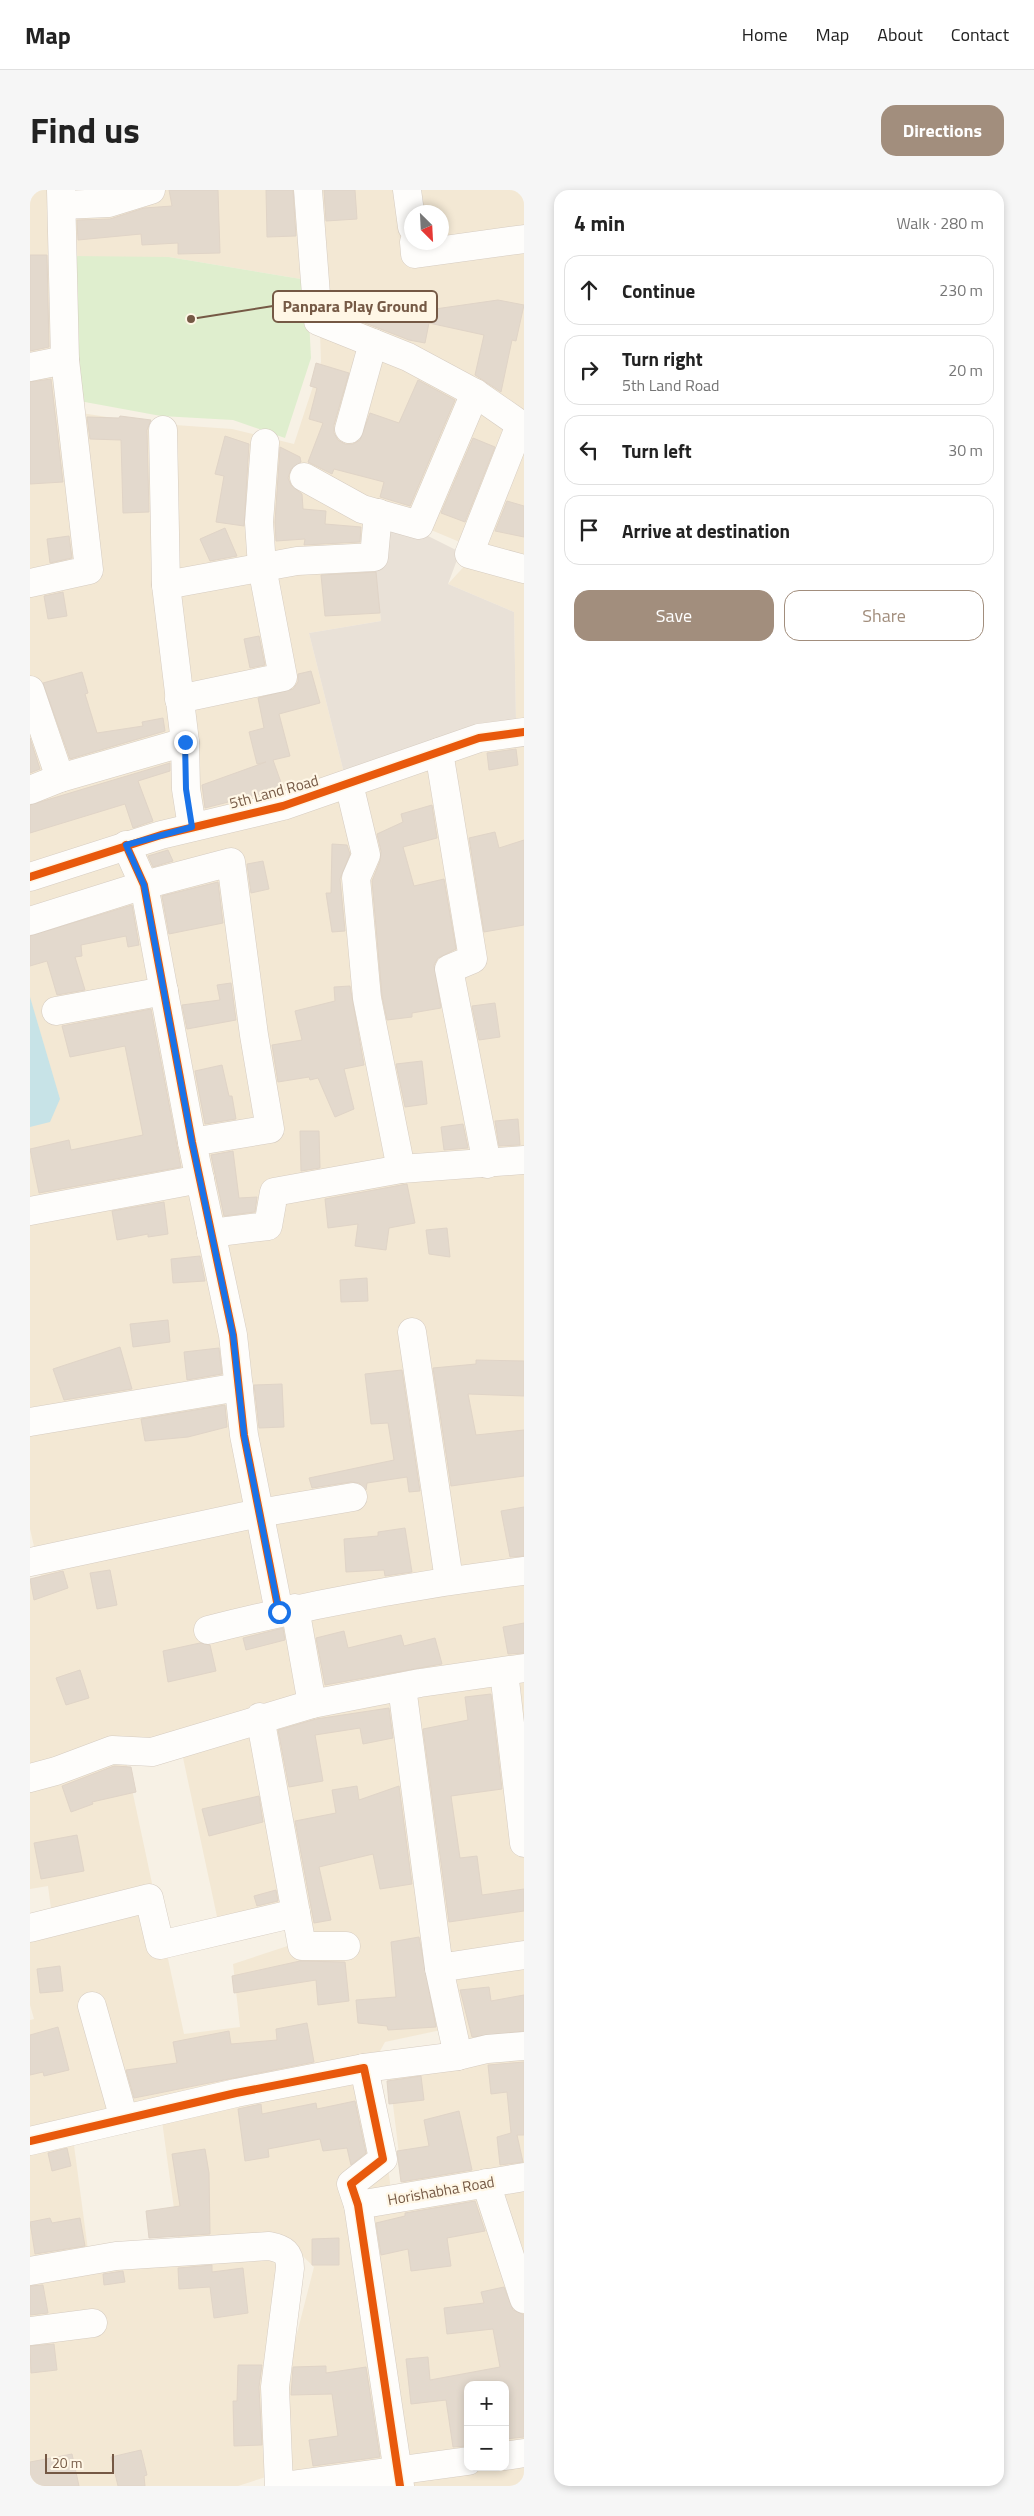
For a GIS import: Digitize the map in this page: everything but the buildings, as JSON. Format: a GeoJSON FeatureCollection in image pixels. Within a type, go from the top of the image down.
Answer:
{"type":"FeatureCollection","features":[{"type":"Feature","properties":{"kind":"street"},"geometry":{"type":"LineString","coordinates":[[30,583],[89,570],[65,360],[62,198],[108,196],[151,190]]}},
{"type":"Feature","properties":{"kind":"street"},"geometry":{"type":"LineString","coordinates":[[308,190],[318,320],[408,357],[475,393],[522,426],[469,554],[524,569]]}},
{"type":"Feature","properties":{"kind":"street"},"geometry":{"type":"LineString","coordinates":[[407,190],[409,205]]}},
{"type":"Feature","properties":{"kind":"street"},"geometry":{"type":"LineString","coordinates":[[449,249],[524,239]]}},
{"type":"Feature","properties":{"kind":"street"},"geometry":{"type":"LineString","coordinates":[[415,250],[415,254],[444,250]]}},
{"type":"Feature","properties":{"kind":"street"},"geometry":{"type":"LineString","coordinates":[[349,429],[373,342]]}},
{"type":"Feature","properties":{"kind":"street"},"geometry":{"type":"LineString","coordinates":[[30,367],[65,360]]}},
{"type":"Feature","properties":{"kind":"street"},"geometry":{"type":"LineString","coordinates":[[304,477],[362,509],[418,526],[475,393]]}},
{"type":"Feature","properties":{"kind":"street"},"geometry":{"type":"LineString","coordinates":[[164,430],[166,585],[185,742],[186,789],[192,827]]}},
{"type":"Feature","properties":{"kind":"street"},"geometry":{"type":"LineString","coordinates":[[179,698],[282,677],[262,567],[259,522],[266,443]]}},
{"type":"Feature","properties":{"kind":"street"},"geometry":{"type":"LineString","coordinates":[[166,585],[297,561],[374,557],[378,513]]}},
{"type":"Feature","properties":{"kind":"street"},"geometry":{"type":"LineString","coordinates":[[30,690],[60,778]]}},
{"type":"Feature","properties":{"kind":"street","name":"5th Land Road"},"geometry":{"type":"LineString","coordinates":[[30,877],[126,845],[192,827],[283,806],[479,738],[524,733]]}},
{"type":"Feature","properties":{"kind":"street"},"geometry":{"type":"LineString","coordinates":[[30,790],[60,778],[185,742]]}},
{"type":"Feature","properties":{"kind":"street"},"geometry":{"type":"LineString","coordinates":[[439,752],[473,959],[449,969],[487,1164]]}},
{"type":"Feature","properties":{"kind":"street"},"geometry":{"type":"LineString","coordinates":[[350,784],[366,855],[356,878],[367,998],[401,1169]]}},
{"type":"Feature","properties":{"kind":"street"},"geometry":{"type":"LineString","coordinates":[[126,845],[144,885],[192,1142],[233,1335],[244,1435],[259,1513],[312,1704]]}},
{"type":"Feature","properties":{"kind":"street"},"geometry":{"type":"LineString","coordinates":[[30,921],[144,885],[231,862],[254,1035],[270,1129],[192,1142]]}},
{"type":"Feature","properties":{"kind":"street"},"geometry":{"type":"LineString","coordinates":[[56,1012],[164,992]]}},
{"type":"Feature","properties":{"kind":"street"},"geometry":{"type":"LineString","coordinates":[[211,1233],[268,1226],[274,1192],[401,1169],[524,1160]]}},
{"type":"Feature","properties":{"kind":"street"},"geometry":{"type":"LineString","coordinates":[[30,1211],[200,1179]]}},
{"type":"Feature","properties":{"kind":"street"},"geometry":{"type":"LineString","coordinates":[[412,1332],[449,1580]]}},
{"type":"Feature","properties":{"kind":"street"},"geometry":{"type":"LineString","coordinates":[[30,1422],[238,1387]]}},
{"type":"Feature","properties":{"kind":"street"},"geometry":{"type":"LineString","coordinates":[[30,1562],[259,1513],[353,1497]]}},
{"type":"Feature","properties":{"kind":"street"},"geometry":{"type":"LineString","coordinates":[[208,1630],[287,1610],[449,1580],[524,1571]]}},
{"type":"Feature","properties":{"kind":"street"},"geometry":{"type":"LineString","coordinates":[[30,1778],[56,1771],[112,1750],[152,1752],[260,1718],[312,1704],[402,1687],[514,1670],[524,1842]]}},
{"type":"Feature","properties":{"kind":"street"},"geometry":{"type":"LineString","coordinates":[[402,1687],[439,1968],[458,2056]]}},
{"type":"Feature","properties":{"kind":"street"},"geometry":{"type":"LineString","coordinates":[[260,1718],[302,1946],[346,1946]]}},
{"type":"Feature","properties":{"kind":"street"},"geometry":{"type":"LineString","coordinates":[[30,1928],[149,1898],[160,1946],[296,1913]]}},
{"type":"Feature","properties":{"kind":"street"},"geometry":{"type":"LineString","coordinates":[[439,1968],[524,1955]]}},
{"type":"Feature","properties":{"kind":"street"},"geometry":{"type":"LineString","coordinates":[[92,2006],[124,2119]]}},
{"type":"Feature","properties":{"kind":"street"},"geometry":{"type":"LineString","coordinates":[[30,2141],[236,2093],[364,2068],[458,2056],[487,2049],[524,2046]]}},
{"type":"Feature","properties":{"kind":"street"},"geometry":{"type":"LineString","coordinates":[[364,2068],[383,2159],[352,2184],[358,2205],[399,2478]]}},
{"type":"Feature","properties":{"kind":"street","name":"Horishabha Road"},"geometry":{"type":"LineString","coordinates":[[358,2205],[524,2177]]}},
{"type":"Feature","properties":{"kind":"street"},"geometry":{"type":"LineString","coordinates":[[486,2183],[524,2299]]}},
{"type":"Feature","properties":{"kind":"street"},"geometry":{"type":"LineString","coordinates":[[30,2271],[116,2256],[270,2246],[284,2249],[290,2258],[290,2268],[275,2387],[279,2486]]}},
{"type":"Feature","properties":{"kind":"street"},"geometry":{"type":"LineString","coordinates":[[30,2331],[93,2323]]}},
{"type":"Feature","properties":{"kind":"street"},"geometry":{"type":"LineString","coordinates":[[509,2455],[524,2453]]}},
{"type":"Feature","properties":{"kind":"street"},"geometry":{"type":"LineString","coordinates":[[284,2486],[399,2478],[464,2462]]}},
{"type":"Feature","properties":{"kind":"shaded area"},"geometry":{"type":"Polygon","coordinates":[[[30,190],[300,190],[307,280],[169,257],[61,356],[30,362],[30,190]]]}},
{"type":"Feature","properties":{"kind":"shaded area"},"geometry":{"type":"Polygon","coordinates":[[[319,190],[524,190],[524,414],[326,316],[319,190]]]}},
{"type":"Feature","properties":{"kind":"shaded area"},"geometry":{"type":"Polygon","coordinates":[[[320,331],[410,371],[524,441],[524,719],[516,721],[514,612],[448,584],[479,550],[371,505],[369,571],[375,570],[381,621],[309,633],[346,781],[196,821],[173,574],[175,425],[232,429],[294,444],[321,362],[320,331]]]}},
{"type":"Feature","properties":{"kind":"shaded area"},"geometry":{"type":"Polygon","coordinates":[[[61,373],[62,410],[152,424],[185,818],[30,870],[30,377],[61,373]]]}},
{"type":"Feature","properties":{"kind":"shaded area"},"geometry":{"type":"Polygon","coordinates":[[[385,524],[422,533],[460,552],[448,584],[514,612],[516,721],[346,781],[309,633],[381,621],[375,570],[385,524]]]}},
{"type":"Feature","properties":{"kind":"shaded area"},"geometry":{"type":"Polygon","coordinates":[[[524,740],[524,1658],[318,1696],[285,1603],[136,851],[365,792],[485,745],[524,740]]]}},
{"type":"Feature","properties":{"kind":"shaded area"},"geometry":{"type":"Polygon","coordinates":[[[123,857],[142,900],[194,1175],[30,1207],[30,884],[123,857]]]}},
{"type":"Feature","properties":{"kind":"shaded area"},"geometry":{"type":"Polygon","coordinates":[[[196,1188],[290,1617],[306,1700],[30,1770],[30,1579],[41,1577],[30,1529],[30,1221],[196,1188]]]}},
{"type":"Feature","properties":{"kind":"shaded area"},"geometry":{"type":"Polygon","coordinates":[[[524,1679],[524,2172],[404,2195],[389,2072],[460,2048],[413,1695],[524,1679]]]}},
{"type":"Feature","properties":{"kind":"shaded area"},"geometry":{"type":"Polygon","coordinates":[[[395,1701],[441,2030],[385,2042],[375,2060],[30,2138],[30,2020],[34,2019],[30,2005],[30,1937],[54,1931],[48,1886],[30,1889],[30,1791],[111,1758],[126,1761],[184,2034],[240,2027],[233,1964],[312,1938],[305,1909],[219,1926],[182,1753],[300,1712],[395,1701]]]}},
{"type":"Feature","properties":{"kind":"shaded area"},"geometry":{"type":"Polygon","coordinates":[[[377,2077],[393,2207],[524,2188],[524,2486],[287,2486],[281,2396],[314,2267],[279,2233],[179,2245],[162,2121],[377,2077]]]}},
{"type":"Feature","properties":{"kind":"shaded area"},"geometry":{"type":"Polygon","coordinates":[[[73,2138],[88,2250],[30,2262],[30,2148],[73,2138]]]}},
{"type":"Feature","properties":{"kind":"shaded area"},"geometry":{"type":"Polygon","coordinates":[[[273,2251],[296,2276],[269,2476],[238,2486],[30,2486],[30,2276],[273,2251]]]}},
{"type":"Feature","properties":{"kind":"green space"},"geometry":{"type":"Polygon","coordinates":[[[71,256],[169,257],[307,280],[311,358],[285,438],[233,420],[161,416],[74,400],[71,256]]]}},
{"type":"Feature","properties":{"kind":"water"},"geometry":{"type":"Polygon","coordinates":[[[30,997],[60,1099],[50,1122],[30,1127],[30,997]]]}},
{"type":"Feature","properties":{"kind":"cycle path"},"geometry":{"type":"LineString","coordinates":[[30,877],[161,835],[283,806],[479,738],[524,732]]}},
{"type":"Feature","properties":{"kind":"cycle path"},"geometry":{"type":"LineString","coordinates":[[126,845],[144,885],[192,1142],[233,1335],[244,1435],[279,1612]]}},
{"type":"Feature","properties":{"kind":"cycle path"},"geometry":{"type":"LineString","coordinates":[[30,2141],[236,2093],[364,2068],[383,2159],[351,2184],[358,2205],[400,2486]]}},
{"type":"Feature","properties":{"kind":"place","name":"Panpara Play Ground"},"geometry":{"type":"Point","coordinates":[191,319]}},
{"type":"Feature","properties":{"kind":"route"},"geometry":{"type":"LineString","coordinates":[[185,742],[186,789],[192,827],[126,845],[144,885],[192,1142],[233,1335],[244,1435],[279,1612]]}}]}
